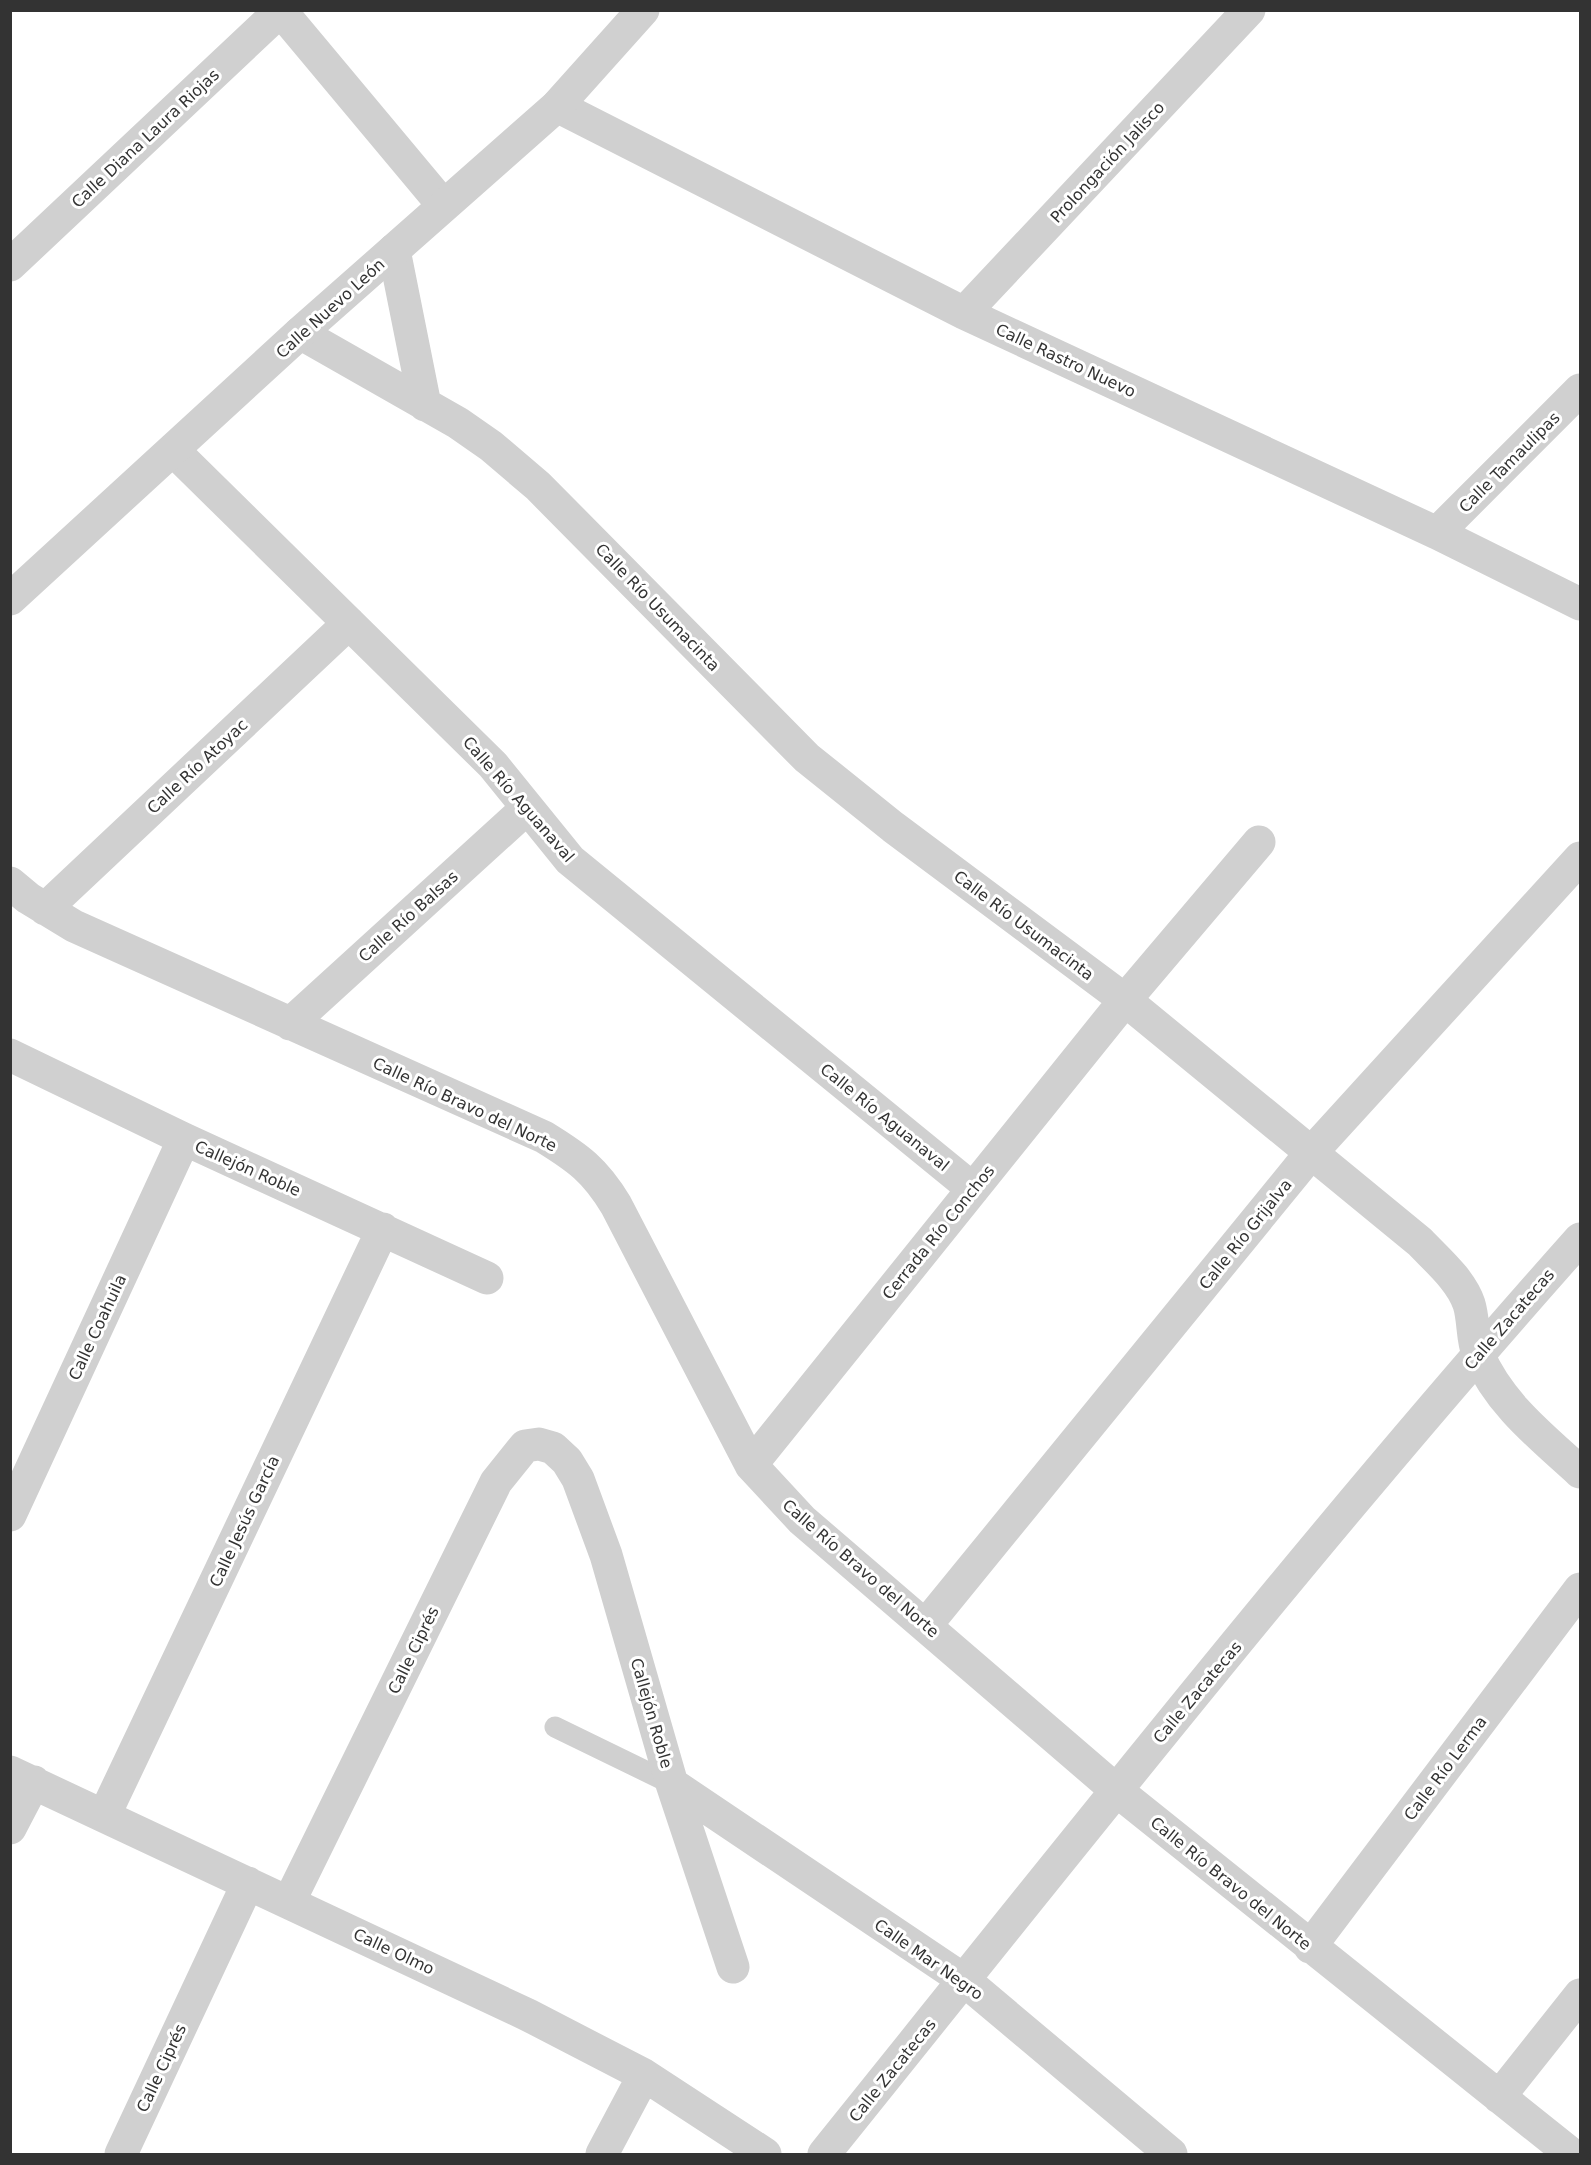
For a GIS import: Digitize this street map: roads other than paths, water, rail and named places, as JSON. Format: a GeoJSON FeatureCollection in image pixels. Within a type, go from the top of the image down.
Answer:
{"type":"FeatureCollection","features":[{"type":"Feature","properties":{"kind":"street","name":"Calle Nuevo León"},"geometry":{"type":"LineString","coordinates":[[10,599],[300,333],[557,106],[643,10]]}},
{"type":"Feature","properties":{"kind":"street","name":"Prolongación Jalisco"},"geometry":{"type":"LineString","coordinates":[[964,313],[1249,10]]}},
{"type":"Feature","properties":{"kind":"street"},"geometry":{"type":"LineString","coordinates":[[280,11],[443,205]]}},
{"type":"Feature","properties":{"kind":"street","name":"Calle Diana Laura Riojas"},"geometry":{"type":"LineString","coordinates":[[10,265],[280,11]]}},
{"type":"Feature","properties":{"kind":"street","name":"Calle Rastro Nuevo"},"geometry":{"type":"LineString","coordinates":[[557,106],[964,313],[1437,533],[1581,604]]}},
{"type":"Feature","properties":{"kind":"street"},"geometry":{"type":"LineString","coordinates":[[394,250],[425,405]]}},
{"type":"Feature","properties":{"kind":"street","name":"Calle Río Usumacinta"},"geometry":{"type":"LineString","coordinates":[[300,333],[458,423],[491,446],[538,486],[807,758],[893,827],[1125,1000],[1420,1242],[1461,1287],[1468,1304],[1478,1353],[1501,1394],[1522,1421],[1581,1472]]}},
{"type":"Feature","properties":{"kind":"street","name":"Calle Tamaulipas"},"geometry":{"type":"LineString","coordinates":[[1437,533],[1581,390]]}},
{"type":"Feature","properties":{"kind":"street","name":"Calle Río Aguanaval"},"geometry":{"type":"LineString","coordinates":[[172,450],[493,765],[570,860],[973,1189]]}},
{"type":"Feature","properties":{"kind":"street","name":"Calle Río Atoyac"},"geometry":{"type":"LineString","coordinates":[[45,909],[349,623]]}},
{"type":"Feature","properties":{"kind":"street","name":"Calle Río Balsas"},"geometry":{"type":"LineString","coordinates":[[290,1024],[527,808]]}},
{"type":"Feature","properties":{"kind":"street","name":"Cerrada Río Conchos"},"geometry":{"type":"LineString","coordinates":[[751,1465],[1125,1000],[1259,842]]}},
{"type":"Feature","properties":{"kind":"street","name":"Calle Río Grijalva"},"geometry":{"type":"LineString","coordinates":[[926,1626],[1311,1153],[1581,858]]}},
{"type":"Feature","properties":{"kind":"street","name":"Calle Río Bravo del Norte"},"geometry":{"type":"LineString","coordinates":[[10,883],[45,909],[74,926],[544,1137],[583,1161],[601,1180],[616,1205],[751,1465],[802,1520],[1116,1790],[1571,2154]]}},
{"type":"Feature","properties":{"kind":"street","name":"Callejón Roble"},"geometry":{"type":"LineString","coordinates":[[10,1055],[184,1139],[488,1278]]}},
{"type":"Feature","properties":{"kind":"street","name":"Calle Coahuila"},"geometry":{"type":"LineString","coordinates":[[10,1515],[184,1139]]}},
{"type":"Feature","properties":{"kind":"street","name":"Calle Jesús García"},"geometry":{"type":"LineString","coordinates":[[105,1814],[383,1229]]}},
{"type":"Feature","properties":{"kind":"street","name":"Calle Zacatecas"},"geometry":{"type":"LineString","coordinates":[[824,2154],[1116,1790],[1478,1353],[1581,1239]]}},
{"type":"Feature","properties":{"kind":"street","name":"Calle Ciprés"},"geometry":{"type":"LineString","coordinates":[[289,1902],[496,1482],[525,1446],[539,1444],[553,1448],[567,1461]]}},
{"type":"Feature","properties":{"kind":"street","name":"Callejón Roble"},"geometry":{"type":"LineString","coordinates":[[567,1461],[578,1479],[606,1555],[672,1784],[733,1966]]}},
{"type":"Feature","properties":{"kind":"street","name":"Calle Río Lerma"},"geometry":{"type":"LineString","coordinates":[[1310,1947],[1581,1589]]}},
{"type":"Feature","properties":{"kind":"street"},"geometry":{"type":"LineString","coordinates":[[10,1828],[22,1777]]}},
{"type":"Feature","properties":{"kind":"street","name":"Calle Olmo"},"geometry":{"type":"LineString","coordinates":[[22,1777],[105,1814],[528,2015],[644,2075],[765,2154]]}},
{"type":"Feature","properties":{"kind":"street","name":"Calle Mar Negro"},"geometry":{"type":"LineString","coordinates":[[672,1784],[964,1980],[1171,2154]]}},
{"type":"Feature","properties":{"kind":"street","name":"Calle Ciprés"},"geometry":{"type":"LineString","coordinates":[[121,2154],[248,1883]]}},
{"type":"Feature","properties":{"kind":"street"},"geometry":{"type":"LineString","coordinates":[[1499,2097],[1581,1995]]}},
{"type":"Feature","properties":{"kind":"street"},"geometry":{"type":"LineString","coordinates":[[602,2154],[644,2075]]}},
{"type":"Feature","properties":{"kind":"lane"},"geometry":{"type":"LineString","coordinates":[[555,1727],[672,1784]]}}]}
